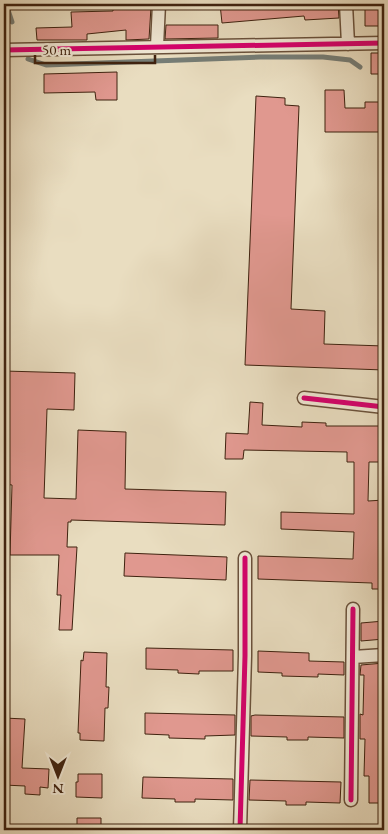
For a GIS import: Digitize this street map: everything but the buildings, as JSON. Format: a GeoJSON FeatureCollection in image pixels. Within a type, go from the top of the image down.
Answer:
{"type":"FeatureCollection","features":[{"type":"Feature","properties":{"kind":"street"},"geometry":{"type":"LineString","coordinates":[[157,46],[158,4]]}},
{"type":"Feature","properties":{"kind":"street"},"geometry":{"type":"LineString","coordinates":[[346,4],[348,44]]}},
{"type":"Feature","properties":{"kind":"street"},"geometry":{"type":"LineString","coordinates":[[4,50],[157,46],[238,47],[384,44]]}},
{"type":"Feature","properties":{"kind":"street"},"geometry":{"type":"LineString","coordinates":[[304,398],[384,407]]}},
{"type":"Feature","properties":{"kind":"street"},"geometry":{"type":"LineString","coordinates":[[240,830],[245,656],[245,558]]}},
{"type":"Feature","properties":{"kind":"street"},"geometry":{"type":"LineString","coordinates":[[351,800],[354,609]]}},
{"type":"Feature","properties":{"kind":"street"},"geometry":{"type":"LineString","coordinates":[[353,657],[384,655]]}},
{"type":"Feature","properties":{"kind":"waterway"},"geometry":{"type":"LineString","coordinates":[[6,4],[12,22]]}},
{"type":"Feature","properties":{"kind":"waterway"},"geometry":{"type":"LineString","coordinates":[[28,59],[46,65],[260,57],[323,57],[350,60],[360,67]]}},
{"type":"Feature","properties":{"kind":"cycle path"},"geometry":{"type":"LineString","coordinates":[[4,50],[384,43]]}},
{"type":"Feature","properties":{"kind":"cycle path"},"geometry":{"type":"LineString","coordinates":[[304,398],[384,407]]}},
{"type":"Feature","properties":{"kind":"cycle path"},"geometry":{"type":"LineString","coordinates":[[240,830],[245,656],[245,558]]}},
{"type":"Feature","properties":{"kind":"cycle path"},"geometry":{"type":"LineString","coordinates":[[351,800],[353,609]]}}]}
